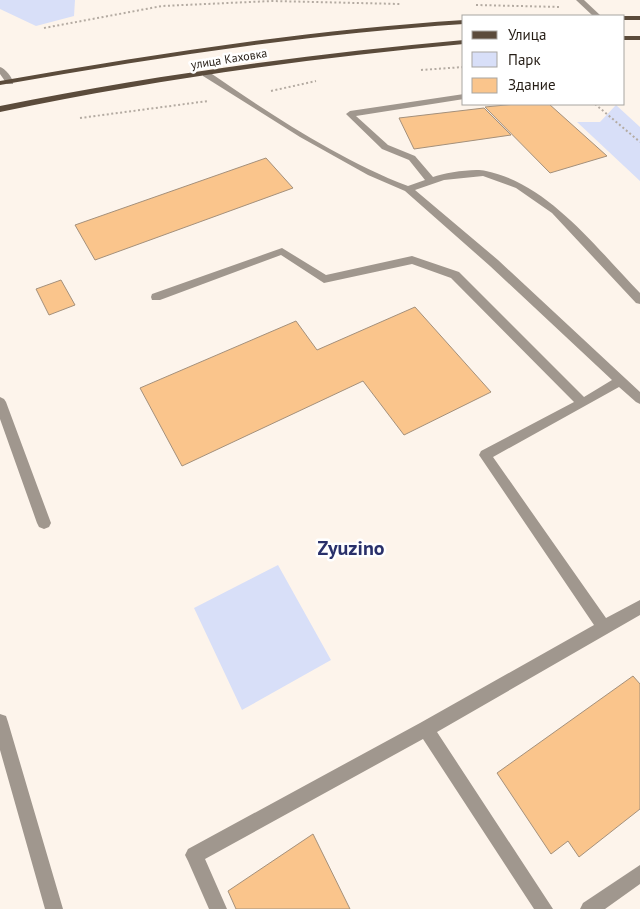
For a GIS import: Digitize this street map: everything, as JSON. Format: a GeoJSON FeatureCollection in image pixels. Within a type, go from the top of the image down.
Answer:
{"type":"FeatureCollection","features":[{"type":"Feature","properties":{"kind":"main road"},"geometry":{"type":"LineString","coordinates":[[625,18],[640,18]]}},
{"type":"Feature","properties":{"kind":"main road","name":"улица Каховка"},"geometry":{"type":"LineString","coordinates":[[0,83],[124,62],[282,39],[411,24],[462,22]]}},
{"type":"Feature","properties":{"kind":"main road"},"geometry":{"type":"LineString","coordinates":[[625,38],[640,38]]}},
{"type":"Feature","properties":{"kind":"main road","name":"улица Каховка"},"geometry":{"type":"LineString","coordinates":[[0,109],[206,74],[308,59],[409,46],[462,42]]}},
{"type":"Feature","properties":{"kind":"lane"},"geometry":{"type":"LineString","coordinates":[[580,0],[595,15]]}},
{"type":"Feature","properties":{"kind":"lane"},"geometry":{"type":"LineString","coordinates":[[0,69],[10,82]]}},
{"type":"Feature","properties":{"kind":"lane"},"geometry":{"type":"LineString","coordinates":[[206,74],[295,132],[385,180],[408,189],[494,263],[640,399]]}},
{"type":"Feature","properties":{"kind":"lane"},"geometry":{"type":"LineString","coordinates":[[431,181],[412,158],[385,147],[350,114],[462,96]]}},
{"type":"Feature","properties":{"kind":"lane"},"geometry":{"type":"LineString","coordinates":[[408,189],[443,176],[484,173],[520,186],[555,211],[640,300]]}},
{"type":"Feature","properties":{"kind":"lane"},"geometry":{"type":"LineString","coordinates":[[156,296],[282,251],[324,279],[412,260],[455,275],[583,403]]}},
{"type":"Feature","properties":{"kind":"lane"},"geometry":{"type":"LineString","coordinates":[[604,628],[485,455],[583,403],[620,381]]}},
{"type":"Feature","properties":{"kind":"lane"},"geometry":{"type":"LineString","coordinates":[[0,402],[44,523]]}},
{"type":"Feature","properties":{"kind":"lane"},"geometry":{"type":"LineString","coordinates":[[218,909],[194,855],[426,728],[640,607]]}},
{"type":"Feature","properties":{"kind":"lane"},"geometry":{"type":"LineString","coordinates":[[0,722],[54,909]]}},
{"type":"Feature","properties":{"kind":"lane"},"geometry":{"type":"LineString","coordinates":[[426,728],[544,909]]}},
{"type":"Feature","properties":{"kind":"lane"},"geometry":{"type":"LineString","coordinates":[[590,909],[640,874]]}},
{"type":"Feature","properties":{"kind":"path"},"geometry":{"type":"LineString","coordinates":[[44,28],[162,6],[272,1],[405,4]]}},
{"type":"Feature","properties":{"kind":"path"},"geometry":{"type":"LineString","coordinates":[[472,5],[588,7]]}},
{"type":"Feature","properties":{"kind":"path"},"geometry":{"type":"LineString","coordinates":[[596,105],[640,142]]}},
{"type":"Feature","properties":{"kind":"green space"},"geometry":{"type":"Polygon","coordinates":[[[0,0],[75,0],[74,16],[36,26],[0,9],[0,0]]]}},
{"type":"Feature","properties":{"kind":"green space"},"geometry":{"type":"Polygon","coordinates":[[[616,105],[640,127],[640,181],[577,122],[600,122],[616,105]]]}},
{"type":"Feature","properties":{"kind":"green space"},"geometry":{"type":"Polygon","coordinates":[[[278,565],[331,660],[242,710],[194,608],[278,565]]]}},
{"type":"Feature","properties":{"kind":"building"},"geometry":{"type":"Polygon","coordinates":[[[550,105],[607,156],[550,173],[485,107],[550,105]]]}},
{"type":"Feature","properties":{"kind":"building"},"geometry":{"type":"Polygon","coordinates":[[[484,108],[511,135],[414,149],[399,118],[484,108]]]}},
{"type":"Feature","properties":{"kind":"building"},"geometry":{"type":"Polygon","coordinates":[[[266,158],[293,188],[95,260],[75,225],[266,158]]]}},
{"type":"Feature","properties":{"kind":"building"},"geometry":{"type":"Polygon","coordinates":[[[61,280],[75,305],[49,315],[36,289],[61,280]]]}},
{"type":"Feature","properties":{"kind":"building"},"geometry":{"type":"Polygon","coordinates":[[[415,307],[491,392],[404,435],[363,381],[182,466],[140,388],[296,321],[317,350],[415,307]]]}},
{"type":"Feature","properties":{"kind":"building"},"geometry":{"type":"Polygon","coordinates":[[[633,676],[640,684],[640,809],[579,857],[568,841],[551,854],[497,773],[633,676]]]}},
{"type":"Feature","properties":{"kind":"building"},"geometry":{"type":"Polygon","coordinates":[[[313,834],[350,909],[236,909],[228,891],[313,834]]]}},
{"type":"Feature","properties":{"kind":"district","name":"Zyuzino"},"geometry":{"type":"Point","coordinates":[351,548]}}]}
